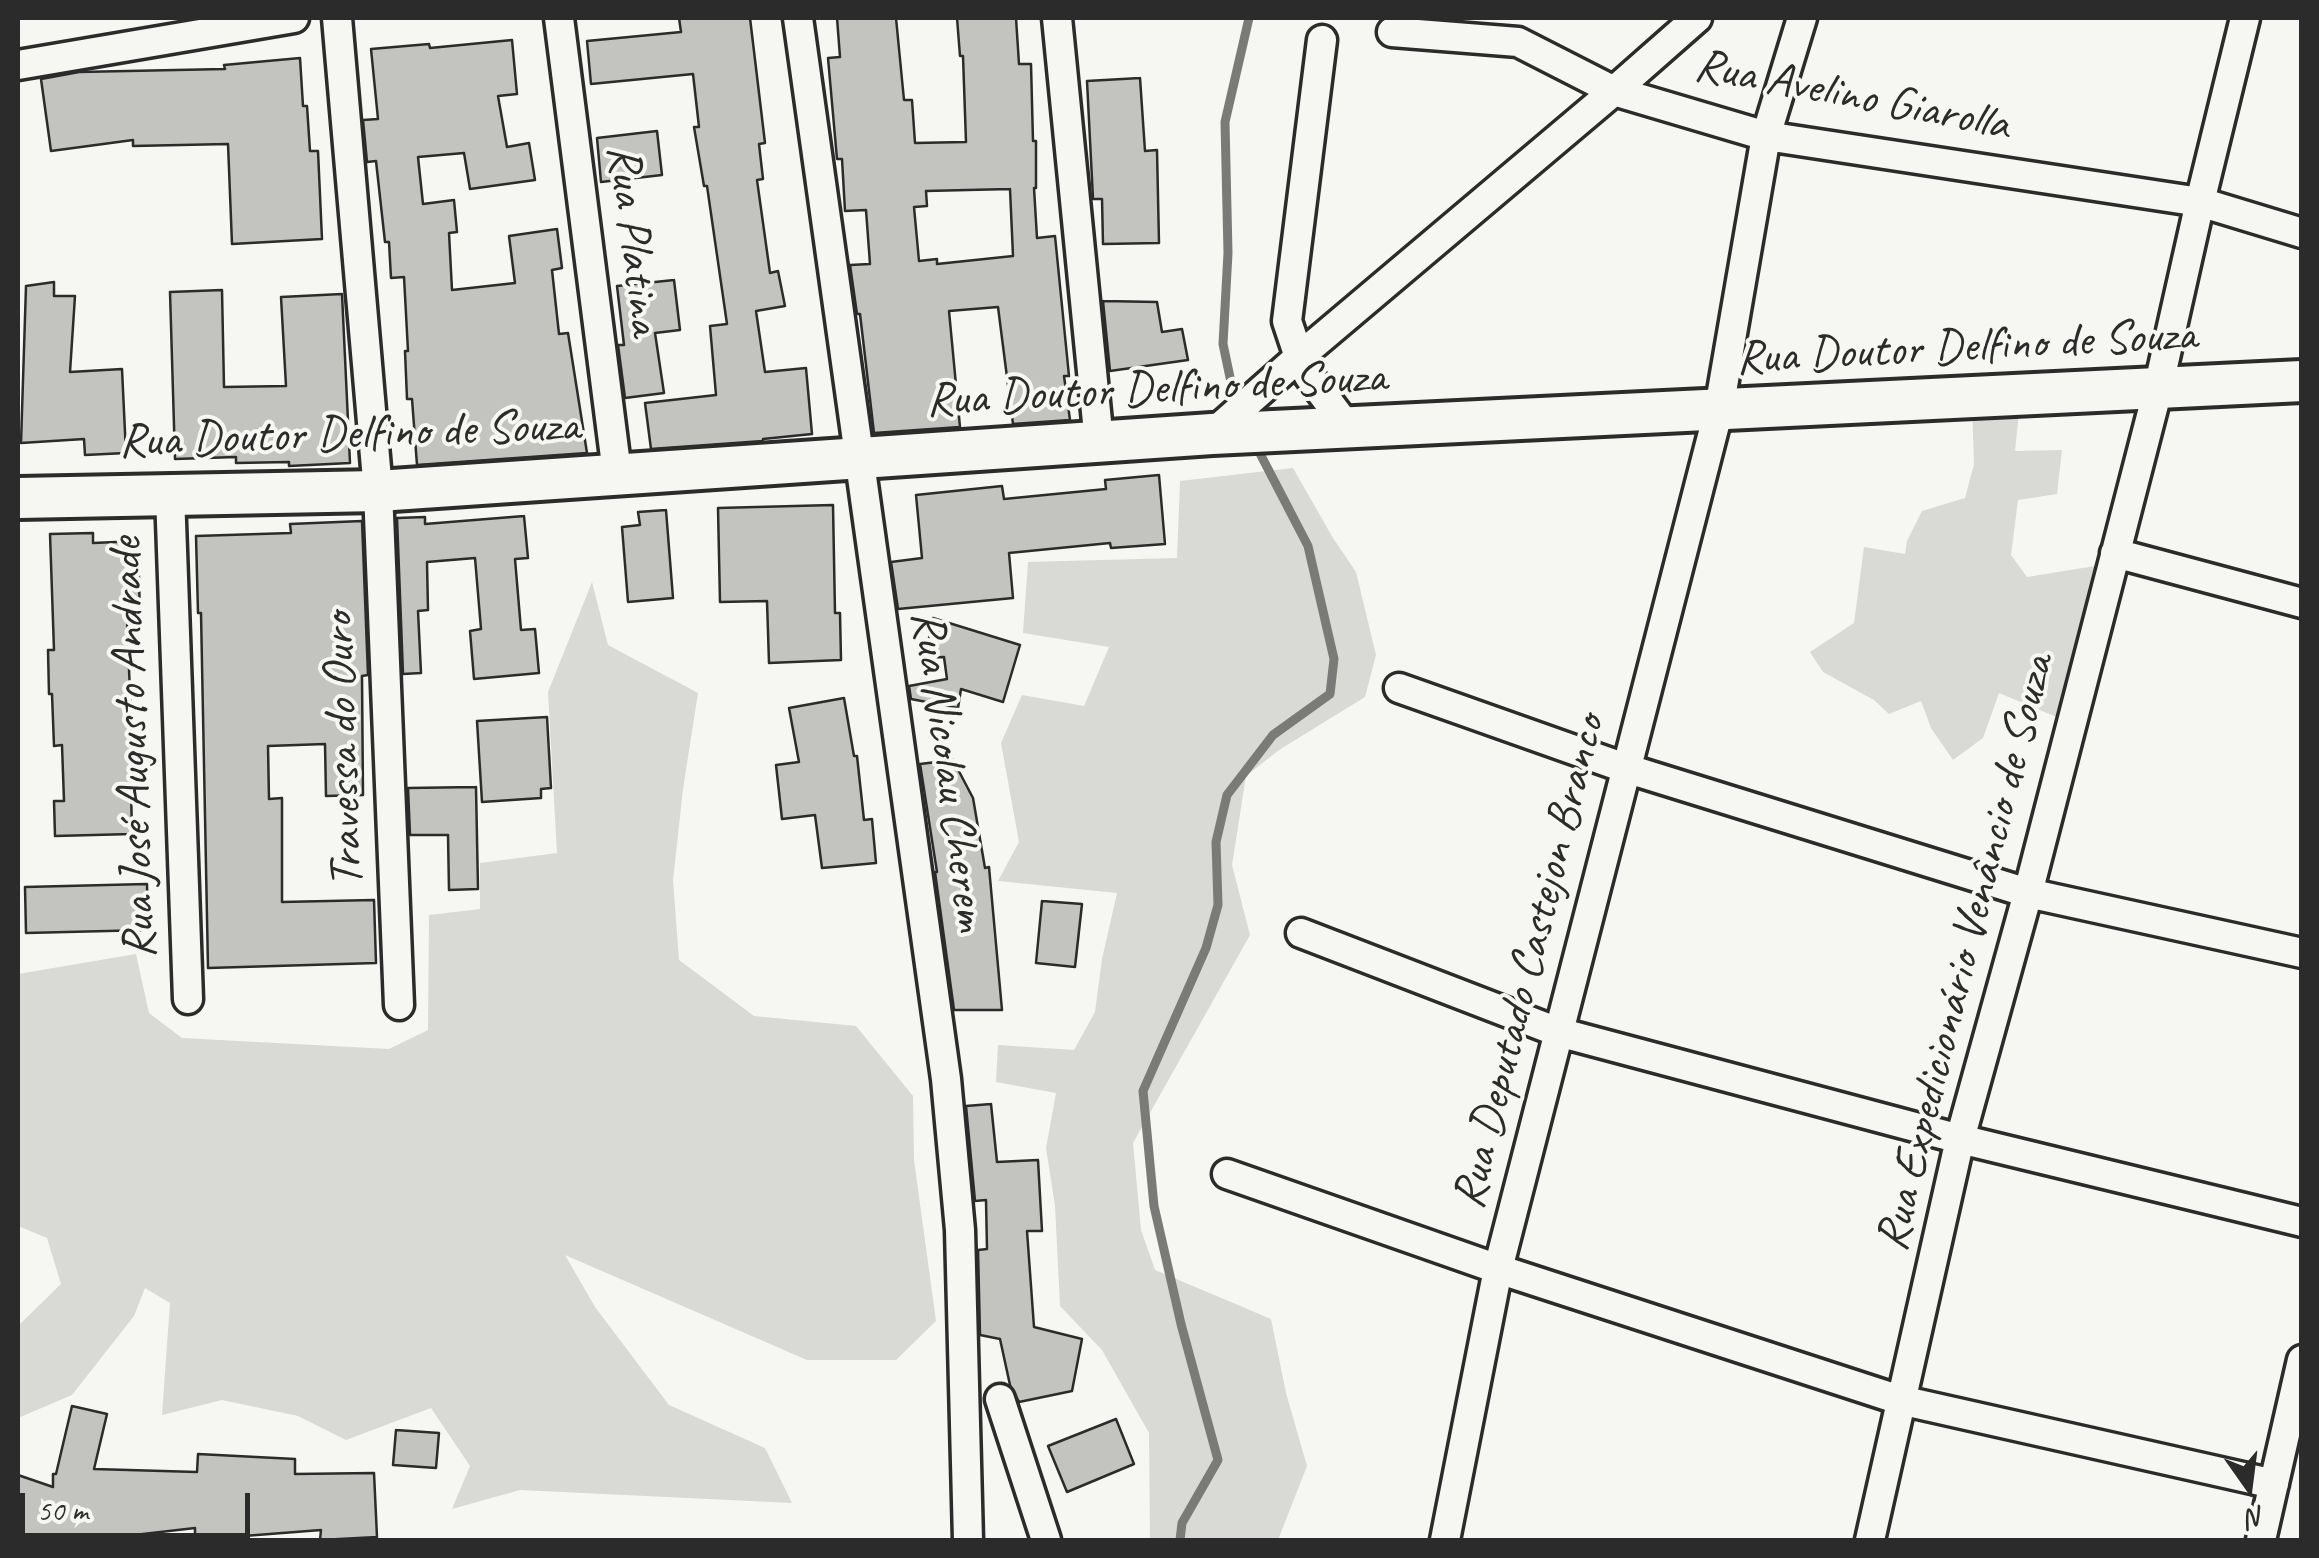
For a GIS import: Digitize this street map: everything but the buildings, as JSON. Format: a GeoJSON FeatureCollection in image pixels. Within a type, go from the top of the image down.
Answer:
{"type":"FeatureCollection","features":[{"type":"Feature","properties":{"kind":"street"},"geometry":{"type":"LineString","coordinates":[[18,65],[294,18]]}},
{"type":"Feature","properties":{"kind":"street","name":"Travessa do Ouro"},"geometry":{"type":"LineString","coordinates":[[337,18],[378,491],[399,1005]]}},
{"type":"Feature","properties":{"kind":"street","name":"Rua Platina"},"geometry":{"type":"LineString","coordinates":[[559,18],[617,474]]}},
{"type":"Feature","properties":{"kind":"street","name":"Rua Nicolau Cherem"},"geometry":{"type":"LineString","coordinates":[[798,18],[946,1079],[960,1230],[968,1540]]}},
{"type":"Feature","properties":{"kind":"street"},"geometry":{"type":"LineString","coordinates":[[1057,18],[1099,442]]}},
{"type":"Feature","properties":{"kind":"street"},"geometry":{"type":"LineString","coordinates":[[1212,434],[1696,18]]}},
{"type":"Feature","properties":{"kind":"street","name":"Rua Deputado Castejon Branco"},"geometry":{"type":"LineString","coordinates":[[1445,1540],[1498,1269],[1719,409],[1766,136],[1802,18]]}},
{"type":"Feature","properties":{"kind":"street","name":"Rua Expedicionário Venâncio de Souza"},"geometry":{"type":"LineString","coordinates":[[1870,1540],[1960,1139],[2028,894],[2158,390],[2245,18]]}},
{"type":"Feature","properties":{"kind":"street","name":"Rua Avelino Giarolla"},"geometry":{"type":"LineString","coordinates":[[1392,32],[1518,42],[1614,91],[1766,136],[2200,202],[2302,233]]}},
{"type":"Feature","properties":{"kind":"street"},"geometry":{"type":"LineString","coordinates":[[1322,40],[1286,320],[1298,357],[1348,428]]}},
{"type":"Feature","properties":{"kind":"street","name":"Rua Doutor Delfino de Souza"},"geometry":{"type":"LineString","coordinates":[[18,498],[378,491],[1212,434],[2302,381]]}},
{"type":"Feature","properties":{"kind":"street","name":"Rua José Augusto Andrade"},"geometry":{"type":"LineString","coordinates":[[170,494],[188,999]]}},
{"type":"Feature","properties":{"kind":"street"},"geometry":{"type":"LineString","coordinates":[[2115,553],[2302,603]]}},
{"type":"Feature","properties":{"kind":"street"},"geometry":{"type":"LineString","coordinates":[[1399,688],[1626,768],[2028,894],[2302,953]]}},
{"type":"Feature","properties":{"kind":"street"},"geometry":{"type":"LineString","coordinates":[[1301,933],[1558,1032],[1960,1139],[2302,1222]]}},
{"type":"Feature","properties":{"kind":"street"},"geometry":{"type":"LineString","coordinates":[[1227,1174],[1498,1269],[1900,1400],[2274,1484]]}},
{"type":"Feature","properties":{"kind":"street"},"geometry":{"type":"LineString","coordinates":[[2261,1540],[2302,1360]]}},
{"type":"Feature","properties":{"kind":"street"},"geometry":{"type":"LineString","coordinates":[[1000,1400],[1046,1540]]}},
{"type":"Feature","properties":{"kind":"shaded area"},"geometry":{"type":"Polygon","coordinates":[[[1972,403],[2020,403],[2015,451],[2062,450],[2057,494],[2018,500],[2011,555],[2027,577],[2095,566],[2059,718],[1999,693],[1983,738],[1953,760],[1931,728],[1921,701],[1889,714],[1874,700],[1823,672],[1810,652],[1854,623],[1864,547],[1905,554],[1922,511],[1965,498],[1974,464],[1972,403]]]}},
{"type":"Feature","properties":{"kind":"shaded area"},"geometry":{"type":"Polygon","coordinates":[[[1293,468],[1356,572],[1376,655],[1365,697],[1279,750],[1246,776],[1232,865],[1250,935],[1133,1143],[1141,1230],[1155,1270],[1271,1319],[1286,1393],[1307,1466],[1278,1540],[1150,1540],[1149,1433],[1102,1350],[1060,1306],[1055,1206],[1046,1148],[1056,1093],[996,1082],[998,1045],[1074,1050],[1095,1012],[1117,893],[998,881],[1019,842],[1001,743],[1022,695],[1084,706],[1109,647],[1023,633],[1028,562],[1177,558],[1180,481],[1293,468]]]}},
{"type":"Feature","properties":{"kind":"shaded area"},"geometry":{"type":"Polygon","coordinates":[[[592,582],[608,645],[698,693],[673,880],[679,960],[754,1016],[856,1026],[913,1096],[914,1160],[936,1321],[896,1360],[807,1360],[565,1255],[595,1307],[669,1405],[765,1448],[792,1503],[520,1490],[452,1509],[470,1466],[431,1408],[346,1440],[298,1416],[222,1400],[162,1415],[170,1303],[145,1288],[134,1316],[72,1395],[18,1418],[18,1326],[61,1284],[47,1238],[18,1226],[18,974],[136,954],[149,1013],[182,1038],[389,1049],[428,1030],[429,915],[480,909],[480,863],[557,853],[548,692],[592,582]]]}},
{"type":"Feature","properties":{"kind":"waterway"},"geometry":{"type":"LineString","coordinates":[[1236,406],[1223,344],[1228,253],[1225,122],[1249,18]]}},
{"type":"Feature","properties":{"kind":"waterway"},"geometry":{"type":"LineString","coordinates":[[1180,1540],[1182,1523],[1218,1460],[1154,1206],[1143,1091],[1206,948],[1218,905],[1216,842],[1227,795],[1273,735],[1330,694],[1334,659],[1308,546],[1254,442]]}}]}
